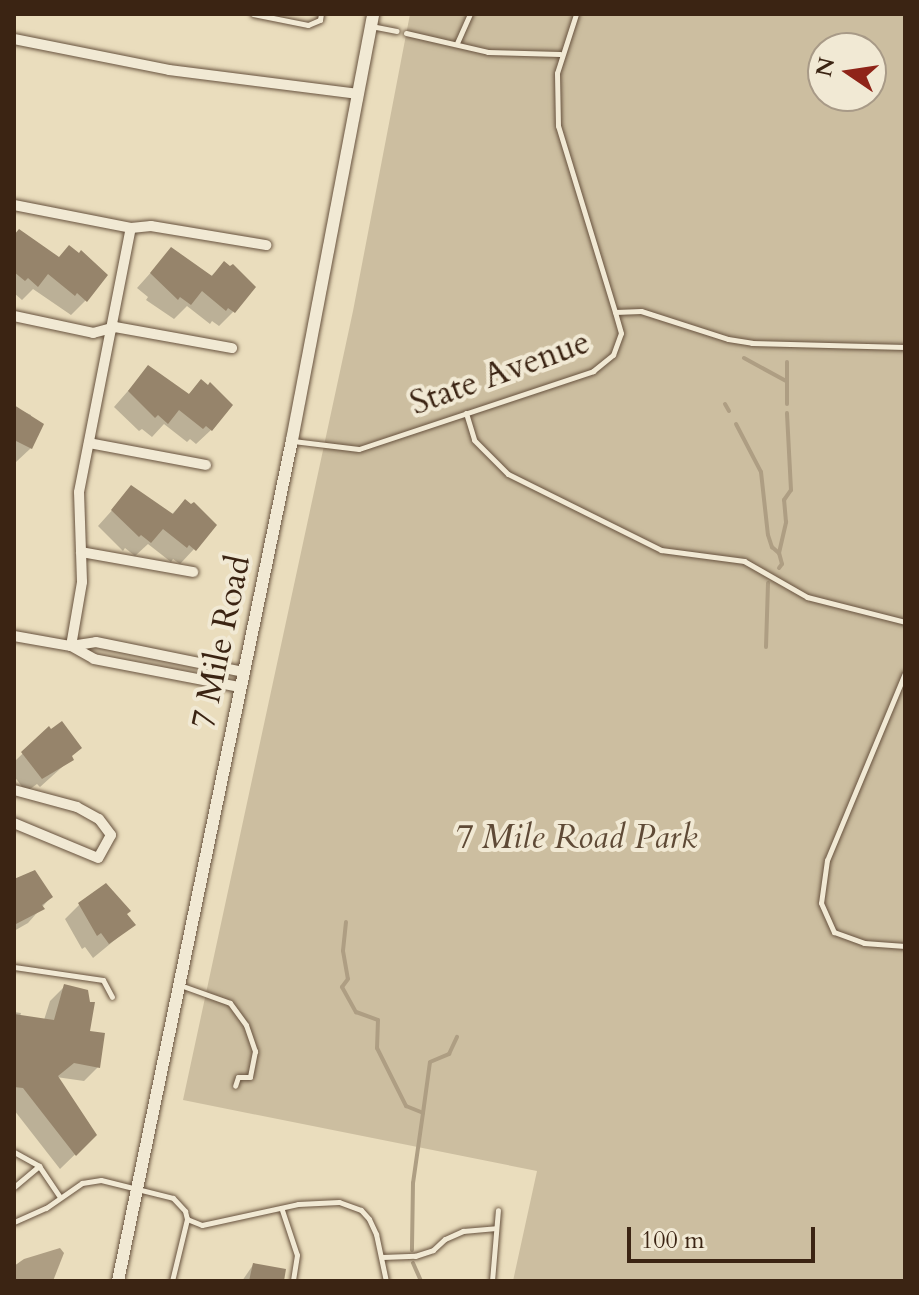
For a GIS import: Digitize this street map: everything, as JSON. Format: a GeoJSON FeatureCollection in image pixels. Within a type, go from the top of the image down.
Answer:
{"type":"FeatureCollection","features":[{"type":"Feature","properties":{"kind":"street","name":"7 Mile Road"},"geometry":{"type":"LineString","coordinates":[[118,1281],[292,440],[372,20]]}},
{"type":"Feature","properties":{"kind":"street"},"geometry":{"type":"LineString","coordinates":[[14,39],[169,70],[358,94]]}},
{"type":"Feature","properties":{"kind":"street"},"geometry":{"type":"LineString","coordinates":[[14,205],[131,228],[151,226],[266,245]]}},
{"type":"Feature","properties":{"kind":"street"},"geometry":{"type":"LineString","coordinates":[[71,646],[82,582],[78,505],[115,327],[131,228]]}},
{"type":"Feature","properties":{"kind":"street"},"geometry":{"type":"LineString","coordinates":[[14,316],[93,333],[115,327],[232,348]]}},
{"type":"Feature","properties":{"kind":"street"},"geometry":{"type":"LineString","coordinates":[[89,443],[206,465]]}},
{"type":"Feature","properties":{"kind":"street"},"geometry":{"type":"LineString","coordinates":[[81,552],[193,572]]}},
{"type":"Feature","properties":{"kind":"street"},"geometry":{"type":"LineString","coordinates":[[14,636],[71,646],[96,642],[243,672]]}},
{"type":"Feature","properties":{"kind":"street"},"geometry":{"type":"LineString","coordinates":[[71,646],[94,659],[240,687]]}},
{"type":"Feature","properties":{"kind":"street"},"geometry":{"type":"LineString","coordinates":[[14,790],[77,807],[99,819],[111,835],[98,858],[14,823]]}},
{"type":"Feature","properties":{"kind":"lane"},"geometry":{"type":"LineString","coordinates":[[253,14],[308,25],[320,20],[321,14]]}},
{"type":"Feature","properties":{"kind":"lane"},"geometry":{"type":"LineString","coordinates":[[457,43],[470,14]]}},
{"type":"Feature","properties":{"kind":"lane","name":"State Avenue"},"geometry":{"type":"LineString","coordinates":[[292,440],[359,449],[600,368],[613,355],[620,340],[615,312],[561,142],[555,93],[560,54],[576,14]]}},
{"type":"Feature","properties":{"kind":"lane"},"geometry":{"type":"LineString","coordinates":[[372,20],[397,31]]}},
{"type":"Feature","properties":{"kind":"lane"},"geometry":{"type":"LineString","coordinates":[[406,33],[488,52],[560,54]]}},
{"type":"Feature","properties":{"kind":"lane"},"geometry":{"type":"LineString","coordinates":[[615,312],[641,311],[728,339],[752,343],[905,347]]}},
{"type":"Feature","properties":{"kind":"lane"},"geometry":{"type":"LineString","coordinates":[[466,413],[474,440],[508,474],[661,550],[730,557],[758,568],[807,597],[905,622]]}},
{"type":"Feature","properties":{"kind":"lane"},"geometry":{"type":"LineString","coordinates":[[905,673],[827,860],[821,903],[834,932],[864,943],[905,946]]}},
{"type":"Feature","properties":{"kind":"lane"},"geometry":{"type":"LineString","coordinates":[[14,967],[103,980],[112,997]]}},
{"type":"Feature","properties":{"kind":"lane"},"geometry":{"type":"LineString","coordinates":[[179,985],[230,1003],[246,1025],[255,1051],[250,1077],[238,1077],[235,1086]]}},
{"type":"Feature","properties":{"kind":"lane"},"geometry":{"type":"LineString","coordinates":[[14,1152],[39,1166],[59,1196]]}},
{"type":"Feature","properties":{"kind":"lane"},"geometry":{"type":"LineString","coordinates":[[14,1187],[39,1166]]}},
{"type":"Feature","properties":{"kind":"lane"},"geometry":{"type":"LineString","coordinates":[[14,1222],[46,1208],[59,1196],[82,1183],[101,1180],[173,1198],[185,1211],[187,1219],[172,1281]]}},
{"type":"Feature","properties":{"kind":"lane"},"geometry":{"type":"LineString","coordinates":[[187,1219],[202,1225],[317,1201],[339,1202],[361,1210],[376,1234],[386,1281]]}},
{"type":"Feature","properties":{"kind":"lane"},"geometry":{"type":"LineString","coordinates":[[282,1210],[297,1255],[293,1281]]}},
{"type":"Feature","properties":{"kind":"lane"},"geometry":{"type":"LineString","coordinates":[[492,1281],[498,1210]]}},
{"type":"Feature","properties":{"kind":"lane"},"geometry":{"type":"LineString","coordinates":[[382,1257],[415,1256],[433,1250],[445,1239],[463,1231],[496,1228]]}},
{"type":"Feature","properties":{"kind":"green space","name":"7 Mile Road Park"},"geometry":{"type":"Polygon","coordinates":[[[410,14],[905,14],[905,1281],[513,1281],[537,1171],[183,1100],[353,311],[410,14]]]}},
{"type":"Feature","properties":{"kind":"shaded area"},"geometry":{"type":"Polygon","coordinates":[[[60,1248],[64,1253],[53,1281],[14,1280],[14,1266],[24,1259],[60,1248]]]}},
{"type":"Feature","properties":{"kind":"building"},"geometry":{"type":"Polygon","coordinates":[[[19,229],[59,257],[69,245],[79,253],[81,250],[108,275],[87,302],[48,274],[38,287],[28,278],[25,281],[14,272],[14,235],[19,229]]]}},
{"type":"Feature","properties":{"kind":"building"},"geometry":{"type":"Polygon","coordinates":[[[171,247],[212,276],[224,261],[230,266],[233,264],[256,287],[235,313],[228,308],[226,311],[202,291],[191,305],[180,297],[178,300],[150,273],[171,247]]]}},
{"type":"Feature","properties":{"kind":"building"},"geometry":{"type":"Polygon","coordinates":[[[148,365],[189,394],[201,379],[208,385],[210,382],[233,405],[212,431],[206,426],[203,429],[179,410],[168,424],[158,415],[155,418],[128,391],[148,365]]]}},
{"type":"Feature","properties":{"kind":"building"},"geometry":{"type":"Polygon","coordinates":[[[14,405],[44,424],[32,449],[14,440],[14,405]]]}},
{"type":"Feature","properties":{"kind":"building"},"geometry":{"type":"Polygon","coordinates":[[[131,485],[173,514],[185,499],[191,504],[194,502],[217,525],[196,551],[189,545],[187,548],[163,529],[151,543],[141,535],[139,537],[111,510],[131,485]]]}},
{"type":"Feature","properties":{"kind":"building"},"geometry":{"type":"Polygon","coordinates":[[[62,721],[82,748],[72,756],[74,760],[42,779],[21,752],[49,726],[51,729],[62,721]]]}},
{"type":"Feature","properties":{"kind":"building"},"geometry":{"type":"Polygon","coordinates":[[[35,870],[53,897],[42,905],[45,909],[14,925],[14,879],[35,870]]]}},
{"type":"Feature","properties":{"kind":"building"},"geometry":{"type":"Polygon","coordinates":[[[106,883],[131,911],[127,914],[136,925],[109,944],[101,933],[97,936],[78,903],[106,883]]]}},
{"type":"Feature","properties":{"kind":"building"},"geometry":{"type":"Polygon","coordinates":[[[64,984],[88,990],[90,1002],[95,1002],[90,1031],[105,1033],[100,1068],[74,1063],[58,1076],[97,1135],[76,1156],[23,1088],[14,1087],[14,1014],[54,1020],[64,984]]]}},
{"type":"Feature","properties":{"kind":"building"},"geometry":{"type":"Polygon","coordinates":[[[253,1263],[286,1269],[284,1281],[249,1281],[253,1263]]]}},
{"type":"Feature","properties":{"kind":"waterway"},"geometry":{"type":"LineString","coordinates":[[744,358],[786,381]]}},
{"type":"Feature","properties":{"kind":"waterway"},"geometry":{"type":"LineString","coordinates":[[787,362],[787,404]]}},
{"type":"Feature","properties":{"kind":"waterway"},"geometry":{"type":"LineString","coordinates":[[725,404],[729,411]]}},
{"type":"Feature","properties":{"kind":"waterway"},"geometry":{"type":"LineString","coordinates":[[779,568],[786,522],[784,500],[791,490],[787,413]]}},
{"type":"Feature","properties":{"kind":"waterway"},"geometry":{"type":"LineString","coordinates":[[736,424],[761,472],[768,535],[772,547],[779,553]]}},
{"type":"Feature","properties":{"kind":"waterway"},"geometry":{"type":"LineString","coordinates":[[766,647],[768,583]]}},
{"type":"Feature","properties":{"kind":"waterway"},"geometry":{"type":"LineString","coordinates":[[346,922],[343,951],[348,979],[342,987],[356,1012],[378,1020],[377,1048],[406,1106],[423,1113],[413,1183],[412,1250]]}},
{"type":"Feature","properties":{"kind":"waterway"},"geometry":{"type":"LineString","coordinates":[[423,1113],[430,1062],[449,1054],[457,1037]]}},
{"type":"Feature","properties":{"kind":"waterway"},"geometry":{"type":"LineString","coordinates":[[413,1263],[421,1281]]}}]}
